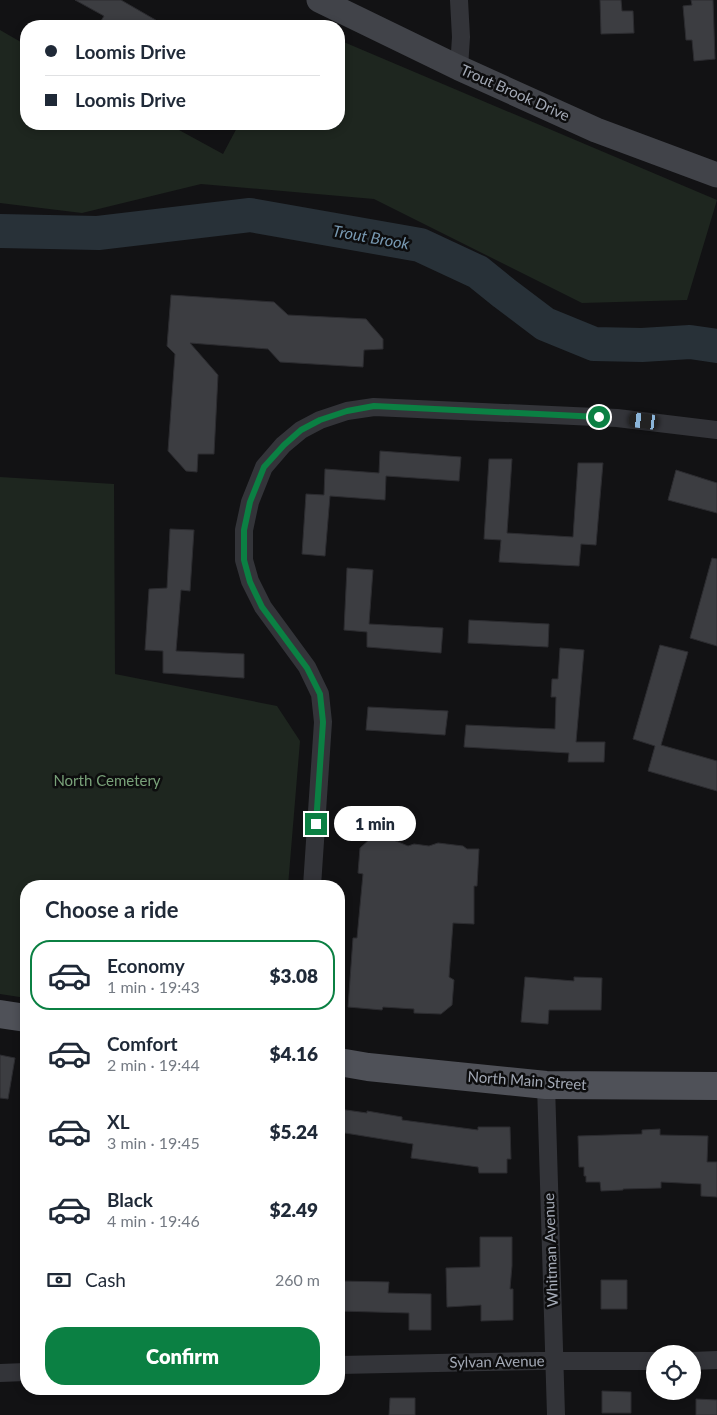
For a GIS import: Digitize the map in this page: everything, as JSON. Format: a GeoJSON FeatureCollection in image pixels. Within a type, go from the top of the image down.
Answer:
{"type":"FeatureCollection","features":[{"type":"Feature","properties":{"kind":"main road","name":"Trout Brook Drive"},"geometry":{"type":"LineString","coordinates":[[319,0],[459,68],[596,130],[717,175]]}},
{"type":"Feature","properties":{"kind":"main road"},"geometry":{"type":"LineString","coordinates":[[0,1014],[20,1017]]}},
{"type":"Feature","properties":{"kind":"main road","name":"North Main Street"},"geometry":{"type":"LineString","coordinates":[[345,1063],[546,1085],[717,1086]]}},
{"type":"Feature","properties":{"kind":"street"},"geometry":{"type":"LineString","coordinates":[[459,0],[461,37],[459,68]]}},
{"type":"Feature","properties":{"kind":"street"},"geometry":{"type":"LineString","coordinates":[[312,880],[323,722],[320,694],[307,668],[262,607],[250,582],[244,560],[244,530],[250,502],[264,467],[301,430],[320,420],[347,411],[374,406],[617,418],[717,430]]}},
{"type":"Feature","properties":{"kind":"street","name":"Whitman Avenue"},"geometry":{"type":"LineString","coordinates":[[546,1085],[556,1415]]}},
{"type":"Feature","properties":{"kind":"street"},"geometry":{"type":"LineString","coordinates":[[701,1360],[717,1360]]}},
{"type":"Feature","properties":{"kind":"street","name":"Sylvan Avenue"},"geometry":{"type":"LineString","coordinates":[[345,1365],[646,1361]]}},
{"type":"Feature","properties":{"kind":"street"},"geometry":{"type":"LineString","coordinates":[[0,1373],[20,1372]]}},
{"type":"Feature","properties":{"kind":"green space"},"geometry":{"type":"Polygon","coordinates":[[[0,30],[20,42],[20,130],[179,130],[223,154],[236,130],[345,130],[345,43],[717,200],[687,300],[582,303],[374,199],[201,184],[82,213],[0,203],[0,30]]]}},
{"type":"Feature","properties":{"kind":"green space","name":"North Cemetery"},"geometry":{"type":"Polygon","coordinates":[[[0,477],[114,484],[115,674],[277,706],[300,741],[288,880],[20,880],[20,997],[0,994],[0,477]]]}},
{"type":"Feature","properties":{"kind":"building"},"geometry":{"type":"Polygon","coordinates":[[[75,0],[121,0],[156,20],[102,20],[104,16],[75,0]]]}},
{"type":"Feature","properties":{"kind":"building"},"geometry":{"type":"Polygon","coordinates":[[[600,0],[621,0],[622,11],[633,11],[634,33],[601,34],[600,0]]]}},
{"type":"Feature","properties":{"kind":"building"},"geometry":{"type":"Polygon","coordinates":[[[691,0],[713,0],[715,59],[694,61],[692,40],[686,40],[683,6],[692,5],[691,0]]]}},
{"type":"Feature","properties":{"kind":"building"},"geometry":{"type":"Polygon","coordinates":[[[171,295],[274,302],[288,315],[366,319],[383,339],[383,349],[364,350],[363,367],[280,362],[268,349],[190,343],[218,375],[214,454],[198,454],[197,472],[186,471],[168,451],[175,354],[167,346],[171,295]]]}},
{"type":"Feature","properties":{"kind":"building"},"geometry":{"type":"Polygon","coordinates":[[[380,451],[461,457],[459,481],[386,476],[385,500],[330,496],[325,556],[302,554],[306,494],[324,495],[325,469],[379,473],[380,451]]]}},
{"type":"Feature","properties":{"kind":"building"},"geometry":{"type":"Polygon","coordinates":[[[489,459],[512,459],[507,533],[573,537],[578,463],[603,463],[596,545],[581,544],[579,566],[499,562],[501,540],[484,539],[489,459]]]}},
{"type":"Feature","properties":{"kind":"building"},"geometry":{"type":"Polygon","coordinates":[[[676,470],[717,483],[717,513],[668,500],[676,470]]]}},
{"type":"Feature","properties":{"kind":"building"},"geometry":{"type":"Polygon","coordinates":[[[170,529],[194,530],[190,591],[181,590],[176,651],[244,654],[244,678],[163,673],[163,651],[145,650],[149,589],[167,588],[170,529]]]}},
{"type":"Feature","properties":{"kind":"building"},"geometry":{"type":"Polygon","coordinates":[[[712,558],[717,559],[717,646],[690,638],[712,558]]]}},
{"type":"Feature","properties":{"kind":"building"},"geometry":{"type":"Polygon","coordinates":[[[347,568],[373,570],[369,624],[443,628],[441,653],[367,647],[367,632],[344,630],[347,568]]]}},
{"type":"Feature","properties":{"kind":"building"},"geometry":{"type":"Polygon","coordinates":[[[469,620],[549,624],[548,647],[468,643],[469,620]]]}},
{"type":"Feature","properties":{"kind":"building"},"geometry":{"type":"Polygon","coordinates":[[[660,645],[688,652],[661,745],[717,761],[717,791],[648,771],[655,746],[633,739],[660,645]]]}},
{"type":"Feature","properties":{"kind":"building"},"geometry":{"type":"Polygon","coordinates":[[[560,648],[584,650],[576,742],[605,742],[604,762],[568,762],[569,753],[464,747],[466,725],[555,729],[556,697],[551,697],[552,679],[558,679],[560,648]]]}},
{"type":"Feature","properties":{"kind":"building"},"geometry":{"type":"Polygon","coordinates":[[[368,707],[448,711],[445,735],[366,730],[368,707]]]}},
{"type":"Feature","properties":{"kind":"building"},"geometry":{"type":"Polygon","coordinates":[[[371,838],[391,839],[408,846],[414,844],[429,846],[438,843],[463,846],[467,849],[479,849],[477,886],[474,886],[474,924],[453,923],[449,977],[454,980],[452,1005],[441,1014],[414,1013],[414,1009],[383,1007],[382,1010],[348,1007],[353,938],[357,938],[363,874],[358,873],[360,848],[371,838]]]}},
{"type":"Feature","properties":{"kind":"building"},"geometry":{"type":"Polygon","coordinates":[[[525,977],[574,981],[574,977],[602,978],[601,1010],[549,1010],[548,1024],[521,1022],[525,977]]]}},
{"type":"Feature","properties":{"kind":"building"},"geometry":{"type":"Polygon","coordinates":[[[0,1055],[15,1058],[8,1099],[0,1098],[0,1055]]]}},
{"type":"Feature","properties":{"kind":"building"},"geometry":{"type":"Polygon","coordinates":[[[345,1110],[367,1113],[367,1111],[402,1117],[402,1120],[478,1130],[478,1127],[510,1127],[511,1159],[507,1159],[507,1173],[479,1173],[478,1167],[411,1158],[413,1144],[345,1133],[345,1110]]]}},
{"type":"Feature","properties":{"kind":"building"},"geometry":{"type":"Polygon","coordinates":[[[660,1129],[660,1135],[708,1136],[707,1162],[717,1162],[717,1197],[701,1196],[701,1184],[661,1182],[661,1188],[601,1191],[600,1182],[586,1182],[584,1167],[579,1167],[578,1136],[642,1134],[642,1130],[660,1129]]]}},
{"type":"Feature","properties":{"kind":"building"},"geometry":{"type":"Polygon","coordinates":[[[480,1237],[512,1237],[510,1289],[513,1289],[513,1320],[481,1321],[481,1305],[447,1307],[446,1268],[480,1267],[480,1237]]]}},
{"type":"Feature","properties":{"kind":"building"},"geometry":{"type":"Polygon","coordinates":[[[601,1280],[627,1280],[627,1309],[601,1309],[601,1280]]]}},
{"type":"Feature","properties":{"kind":"building"},"geometry":{"type":"Polygon","coordinates":[[[345,1281],[389,1282],[388,1293],[431,1294],[431,1330],[409,1330],[409,1313],[345,1311],[345,1281]]]}},
{"type":"Feature","properties":{"kind":"building"},"geometry":{"type":"Polygon","coordinates":[[[602,1391],[631,1392],[631,1413],[602,1413],[602,1391]]]}},
{"type":"Feature","properties":{"kind":"building"},"geometry":{"type":"Polygon","coordinates":[[[390,1398],[415,1398],[415,1415],[389,1415],[390,1398]]]}},
{"type":"Feature","properties":{"kind":"building"},"geometry":{"type":"Polygon","coordinates":[[[696,1400],[717,1400],[717,1415],[696,1415],[696,1400]]]}},
{"type":"Feature","properties":{"kind":"waterway","name":"Trout Brook"},"geometry":{"type":"LineString","coordinates":[[0,231],[98,233],[250,215],[420,245],[478,272],[545,324],[594,344],[642,345],[690,342],[717,346]]}},
{"type":"Feature","properties":{"kind":"route"},"geometry":{"type":"LineString","coordinates":[[316,824],[323,722],[320,694],[307,668],[262,607],[250,582],[244,560],[244,530],[250,502],[264,467],[301,430],[320,420],[347,411],[374,406],[599,417]]}}]}
